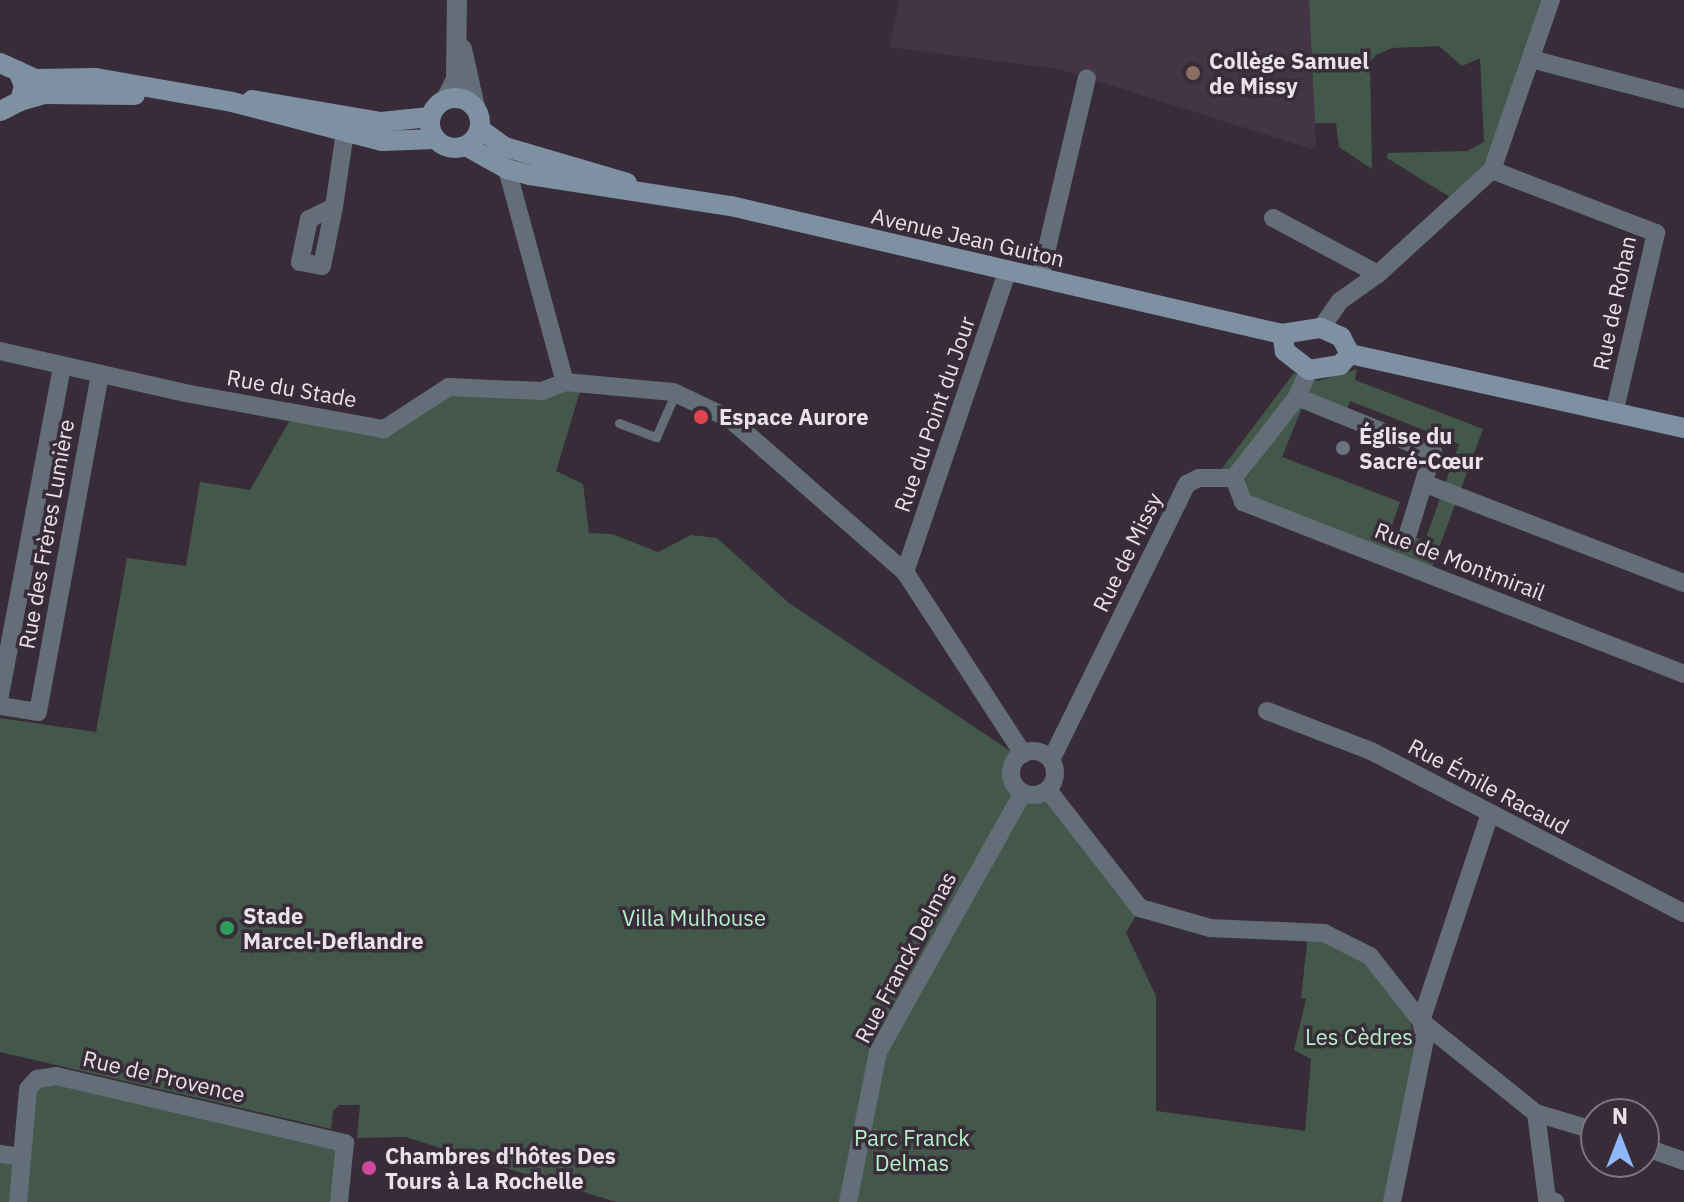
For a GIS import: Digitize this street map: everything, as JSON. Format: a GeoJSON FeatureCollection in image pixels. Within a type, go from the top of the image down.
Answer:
{"type":"FeatureCollection","features":[{"type":"Feature","properties":{"kind":"main road"},"geometry":{"type":"LineString","coordinates":[[9,67],[50,81],[96,78],[232,102],[347,125],[382,141],[435,139],[449,148],[466,146],[480,129],[475,107],[462,98],[446,99],[430,117],[405,122],[347,125]]}},
{"type":"Feature","properties":{"kind":"main road"},"geometry":{"type":"LineString","coordinates":[[9,67],[24,86],[20,101]]}},
{"type":"Feature","properties":{"kind":"main road"},"geometry":{"type":"LineString","coordinates":[[0,111],[45,94],[170,92]]}},
{"type":"Feature","properties":{"kind":"main road"},"geometry":{"type":"LineString","coordinates":[[430,117],[435,139]]}},
{"type":"Feature","properties":{"kind":"main road","name":"Avenue Jean Guiton"},"geometry":{"type":"LineString","coordinates":[[480,129],[505,147],[607,174],[642,189]]}},
{"type":"Feature","properties":{"kind":"main road","name":"Avenue Jean Guiton"},"geometry":{"type":"LineString","coordinates":[[466,146],[507,169],[642,189],[1282,334]]}},
{"type":"Feature","properties":{"kind":"main road"},"geometry":{"type":"LineString","coordinates":[[1321,328],[1347,342],[1350,354],[1340,365],[1309,370],[1285,351],[1282,334],[1321,328]]}},
{"type":"Feature","properties":{"kind":"main road"},"geometry":{"type":"LineString","coordinates":[[1350,354],[1684,428]]}},
{"type":"Feature","properties":{"kind":"street"},"geometry":{"type":"LineString","coordinates":[[457,0],[460,43],[475,107]]}},
{"type":"Feature","properties":{"kind":"street"},"geometry":{"type":"LineString","coordinates":[[1321,328],[1340,301],[1378,274],[1492,170],[1551,0]]}},
{"type":"Feature","properties":{"kind":"street"},"geometry":{"type":"LineString","coordinates":[[446,99],[456,79],[460,43]]}},
{"type":"Feature","properties":{"kind":"street"},"geometry":{"type":"LineString","coordinates":[[1531,59],[1684,99]]}},
{"type":"Feature","properties":{"kind":"street"},"geometry":{"type":"LineString","coordinates":[[1040,278],[1087,78]]}},
{"type":"Feature","properties":{"kind":"street"},"geometry":{"type":"LineString","coordinates":[[334,207],[347,125]]}},
{"type":"Feature","properties":{"kind":"street"},"geometry":{"type":"LineString","coordinates":[[507,169],[565,382]]}},
{"type":"Feature","properties":{"kind":"street","name":"Rue de Rohan"},"geometry":{"type":"LineString","coordinates":[[1492,170],[1656,233],[1614,413]]}},
{"type":"Feature","properties":{"kind":"street"},"geometry":{"type":"LineString","coordinates":[[1273,218],[1378,274]]}},
{"type":"Feature","properties":{"kind":"street","name":"Rue du Point du Jour"},"geometry":{"type":"LineString","coordinates":[[905,572],[1008,270]]}},
{"type":"Feature","properties":{"kind":"street","name":"Rue du Stade"},"geometry":{"type":"LineString","coordinates":[[0,351],[100,374],[384,429],[449,387],[529,391],[565,382],[676,392]]}},
{"type":"Feature","properties":{"kind":"street","name":"Rue des Frères Lumière"},"geometry":{"type":"LineString","coordinates":[[0,695],[62,366]]}},
{"type":"Feature","properties":{"kind":"street"},"geometry":{"type":"LineString","coordinates":[[1234,478],[1297,397],[1309,370]]}},
{"type":"Feature","properties":{"kind":"street","name":"Rue des Frères Lumière"},"geometry":{"type":"LineString","coordinates":[[0,706],[38,712],[100,374]]}},
{"type":"Feature","properties":{"kind":"street"},"geometry":{"type":"LineString","coordinates":[[676,392],[730,419],[905,572],[1023,754]]}},
{"type":"Feature","properties":{"kind":"street"},"geometry":{"type":"LineString","coordinates":[[1297,397],[1429,448],[1434,461],[1408,534]]}},
{"type":"Feature","properties":{"kind":"street","name":"Rue de Missy"},"geometry":{"type":"LineString","coordinates":[[1051,760],[1187,484],[1199,478],[1234,478]]}},
{"type":"Feature","properties":{"kind":"street","name":"Rue de Montmirail"},"geometry":{"type":"LineString","coordinates":[[1234,478],[1243,502],[1684,674]]}},
{"type":"Feature","properties":{"kind":"street"},"geometry":{"type":"LineString","coordinates":[[1426,484],[1684,583]]}},
{"type":"Feature","properties":{"kind":"street","name":"Rue Émile Racaud"},"geometry":{"type":"LineString","coordinates":[[1267,711],[1371,751],[1684,913]]}},
{"type":"Feature","properties":{"kind":"street"},"geometry":{"type":"LineString","coordinates":[[1041,753],[1051,760],[1055,773],[1048,790],[1036,795],[1023,793],[1011,773],[1023,754],[1041,753]]}},
{"type":"Feature","properties":{"kind":"street"},"geometry":{"type":"LineString","coordinates":[[1048,790],[1140,908],[1210,928],[1315,932],[1345,940],[1385,969],[1421,1021],[1536,1113],[1580,1126]]}},
{"type":"Feature","properties":{"kind":"street","name":"Rue Franck Delmas"},"geometry":{"type":"LineString","coordinates":[[848,1202],[878,1052],[1023,793]]}},
{"type":"Feature","properties":{"kind":"street"},"geometry":{"type":"LineString","coordinates":[[1392,1202],[1425,1040],[1421,1021],[1490,814]]}},
{"type":"Feature","properties":{"kind":"street","name":"Rue de Provence"},"geometry":{"type":"LineString","coordinates":[[18,1202],[28,1089],[37,1079],[56,1076],[345,1143],[339,1202]]}},
{"type":"Feature","properties":{"kind":"street"},"geometry":{"type":"LineString","coordinates":[[1536,1113],[1547,1199],[1555,1202]]}},
{"type":"Feature","properties":{"kind":"street"},"geometry":{"type":"LineString","coordinates":[[1660,1153],[1684,1161]]}},
{"type":"Feature","properties":{"kind":"street"},"geometry":{"type":"LineString","coordinates":[[0,1154],[22,1157]]}},
{"type":"Feature","properties":{"kind":"lane"},"geometry":{"type":"LineString","coordinates":[[619,423],[656,437],[676,392]]}},
{"type":"Feature","properties":{"kind":"shaded area","name":"Collège Samuel de Missy"},"geometry":{"type":"Polygon","coordinates":[[[900,0],[1309,0],[1316,145],[1311,149],[1059,69],[889,47],[900,0]]]}},
{"type":"Feature","properties":{"kind":"green space"},"geometry":{"type":"Polygon","coordinates":[[[1309,0],[1551,0],[1496,164],[1458,202],[1387,158],[1388,153],[1467,151],[1484,142],[1480,58],[1462,66],[1439,46],[1392,48],[1376,55],[1370,62],[1372,169],[1339,147],[1336,123],[1315,123],[1309,0]]]}},
{"type":"Feature","properties":{"kind":"green space"},"geometry":{"type":"Polygon","coordinates":[[[1357,369],[1355,380],[1483,429],[1429,575],[1243,502],[1244,481],[1297,407],[1302,408],[1282,457],[1400,502],[1391,528],[1425,541],[1459,444],[1350,401],[1345,415],[1297,397],[1234,478],[1214,479],[1294,373],[1318,381],[1357,369]]]}},
{"type":"Feature","properties":{"kind":"green space"},"geometry":{"type":"Polygon","coordinates":[[[582,385],[556,471],[583,484],[589,533],[612,534],[658,552],[691,535],[717,538],[789,603],[1019,757],[1011,773],[1016,786],[1029,795],[1042,793],[1140,908],[1126,933],[1156,996],[1156,1111],[1305,1131],[1311,1059],[1294,1050],[1306,999],[1301,998],[1308,935],[1360,957],[1410,1019],[1415,1049],[1385,1202],[616,1202],[405,1137],[357,1138],[360,1105],[339,1105],[333,1111],[331,1129],[0,1052],[0,718],[96,732],[127,558],[186,566],[200,482],[250,490],[294,413],[384,429],[449,387],[582,385]]]}},
{"type":"Feature","properties":{"kind":"green space"},"geometry":{"type":"Polygon","coordinates":[[[37,1079],[345,1143],[339,1202],[0,1202],[0,1154],[22,1156],[37,1079]]]}},
{"type":"Feature","properties":{"kind":"place","name":"Collège Samuel de Missy"},"geometry":{"type":"Point","coordinates":[1193,73]}},
{"type":"Feature","properties":{"kind":"place","name":"Espace Aurore"},"geometry":{"type":"Point","coordinates":[701,417]}},
{"type":"Feature","properties":{"kind":"place","name":"Église du Sacré-Cœur"},"geometry":{"type":"Point","coordinates":[1343,448]}},
{"type":"Feature","properties":{"kind":"place","name":"Stade Marcel-Deflandre"},"geometry":{"type":"Point","coordinates":[227,928]}},
{"type":"Feature","properties":{"kind":"place","name":"Chambres d'hôtes Des Tours à La Rochelle"},"geometry":{"type":"Point","coordinates":[369,1168]}},
{"type":"Feature","properties":{"kind":"park label","name":"Villa Mulhouse"},"geometry":{"type":"Point","coordinates":[694,918]}},
{"type":"Feature","properties":{"kind":"park label","name":"Les Cèdres"},"geometry":{"type":"Point","coordinates":[1359,1037]}},
{"type":"Feature","properties":{"kind":"park label","name":"Parc Franck Delmas"},"geometry":{"type":"Point","coordinates":[912,1150]}}]}
